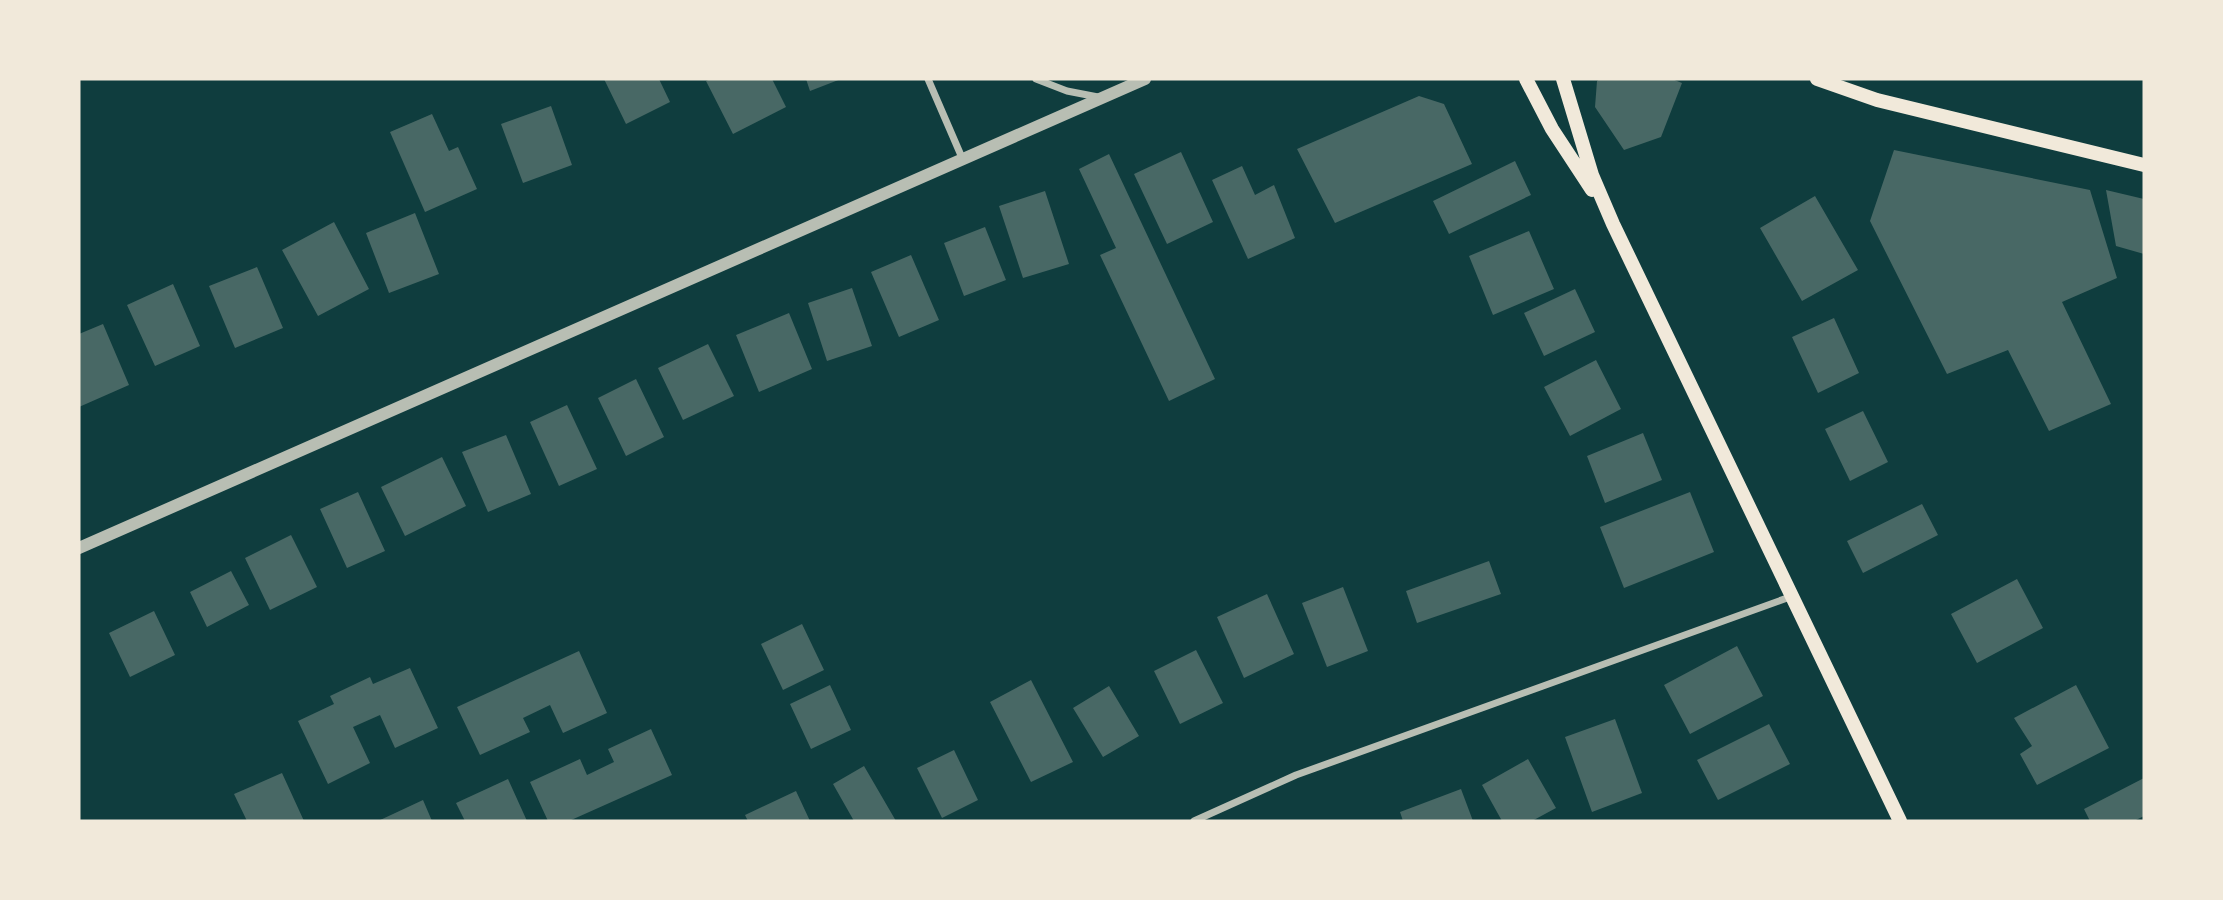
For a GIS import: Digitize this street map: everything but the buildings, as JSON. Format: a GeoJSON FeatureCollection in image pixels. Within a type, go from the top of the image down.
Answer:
{"type":"FeatureCollection","features":[{"type":"Feature","properties":{"kind":"main road"},"geometry":{"type":"LineString","coordinates":[[1526,79],[1552,129],[1613,224]]}},
{"type":"Feature","properties":{"kind":"main road"},"geometry":{"type":"LineString","coordinates":[[1563,79],[1592,175],[1613,224],[1900,821]]}},
{"type":"Feature","properties":{"kind":"main road"},"geometry":{"type":"LineString","coordinates":[[1569,100],[1575,79]]}},
{"type":"Feature","properties":{"kind":"main road"},"geometry":{"type":"LineString","coordinates":[[1817,79],[1877,100],[2144,165]]}},
{"type":"Feature","properties":{"kind":"street"},"geometry":{"type":"LineString","coordinates":[[928,79],[963,160]]}},
{"type":"Feature","properties":{"kind":"street"},"geometry":{"type":"LineString","coordinates":[[1036,79],[1067,91],[1102,98]]}},
{"type":"Feature","properties":{"kind":"street"},"geometry":{"type":"LineString","coordinates":[[79,548],[1145,79]]}},
{"type":"Feature","properties":{"kind":"street"},"geometry":{"type":"LineString","coordinates":[[1194,821],[1296,775],[1790,597]]}}]}
